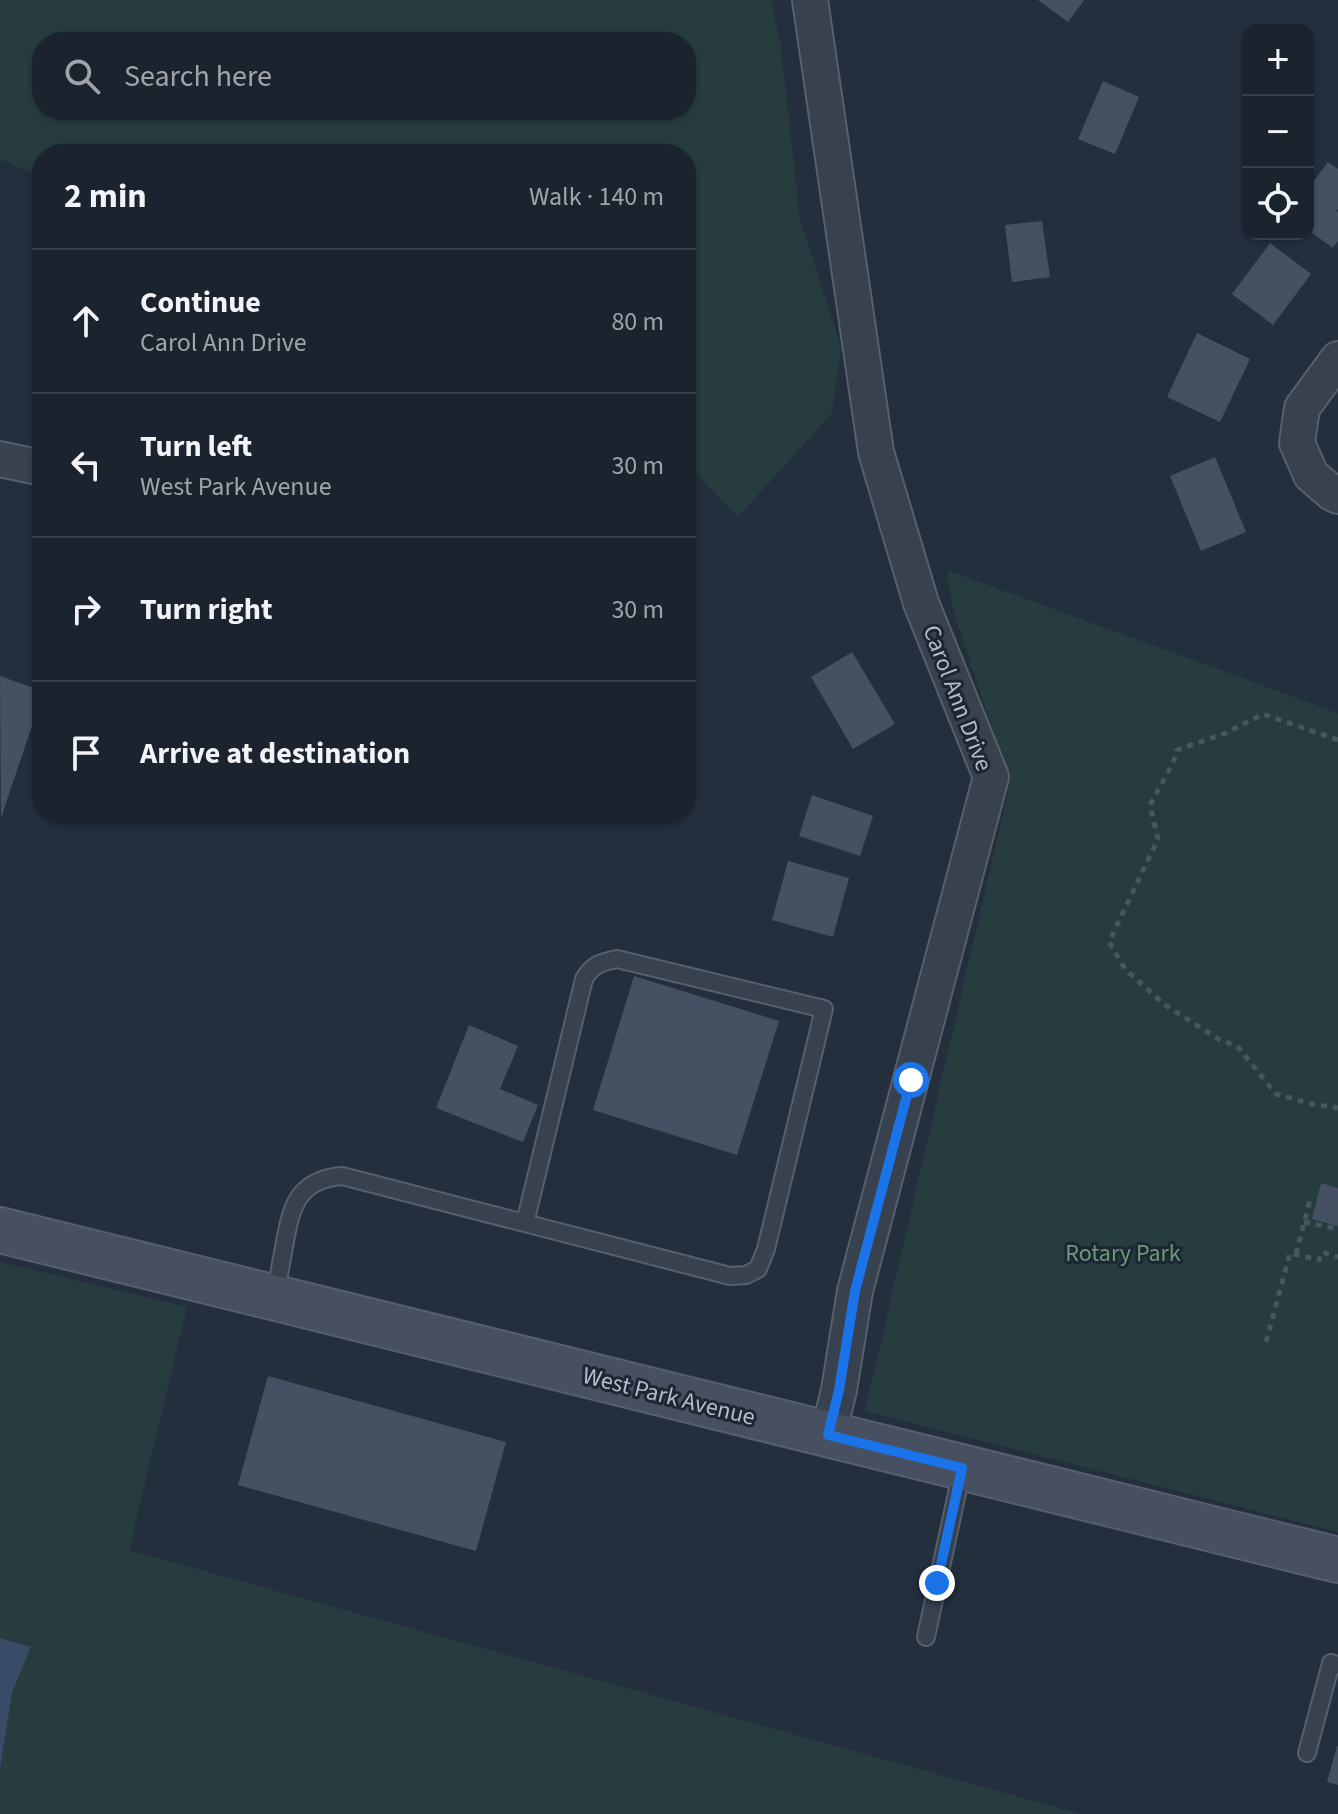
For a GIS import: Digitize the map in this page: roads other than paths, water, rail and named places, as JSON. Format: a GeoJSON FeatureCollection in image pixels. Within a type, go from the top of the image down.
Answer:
{"type":"FeatureCollection","features":[{"type":"Feature","properties":{"kind":"street","name":"Carol Ann Drive"},"geometry":{"type":"LineString","coordinates":[[810,0],[876,452],[921,603],[991,777],[855,1291],[839,1390],[828,1435]]}},
{"type":"Feature","properties":{"kind":"street"},"geometry":{"type":"LineString","coordinates":[[1338,359],[1302,408],[1297,443],[1311,475],[1338,496]]}},
{"type":"Feature","properties":{"kind":"street"},"geometry":{"type":"LineString","coordinates":[[0,459],[32,466]]}},
{"type":"Feature","properties":{"kind":"street","name":"West Park Avenue"},"geometry":{"type":"LineString","coordinates":[[0,1230],[1338,1560]]}},
{"type":"Feature","properties":{"kind":"lane"},"geometry":{"type":"LineString","coordinates":[[275,1298],[291,1209],[299,1196],[325,1178],[342,1176],[730,1276],[746,1275],[758,1269],[766,1249],[824,1009],[617,959],[590,969],[584,979],[525,1223]]}},
{"type":"Feature","properties":{"kind":"lane"},"geometry":{"type":"LineString","coordinates":[[926,1637],[962,1468]]}},
{"type":"Feature","properties":{"kind":"lane"},"geometry":{"type":"LineString","coordinates":[[1307,1753],[1331,1663],[1338,1665]]}},
{"type":"Feature","properties":{"kind":"water"},"geometry":{"type":"Polygon","coordinates":[[[0,1638],[31,1647],[12,1693],[0,1769],[0,1638]]]}},
{"type":"Feature","properties":{"kind":"park label","name":"Rotary Park"},"geometry":{"type":"Point","coordinates":[1123,1253]}}]}
